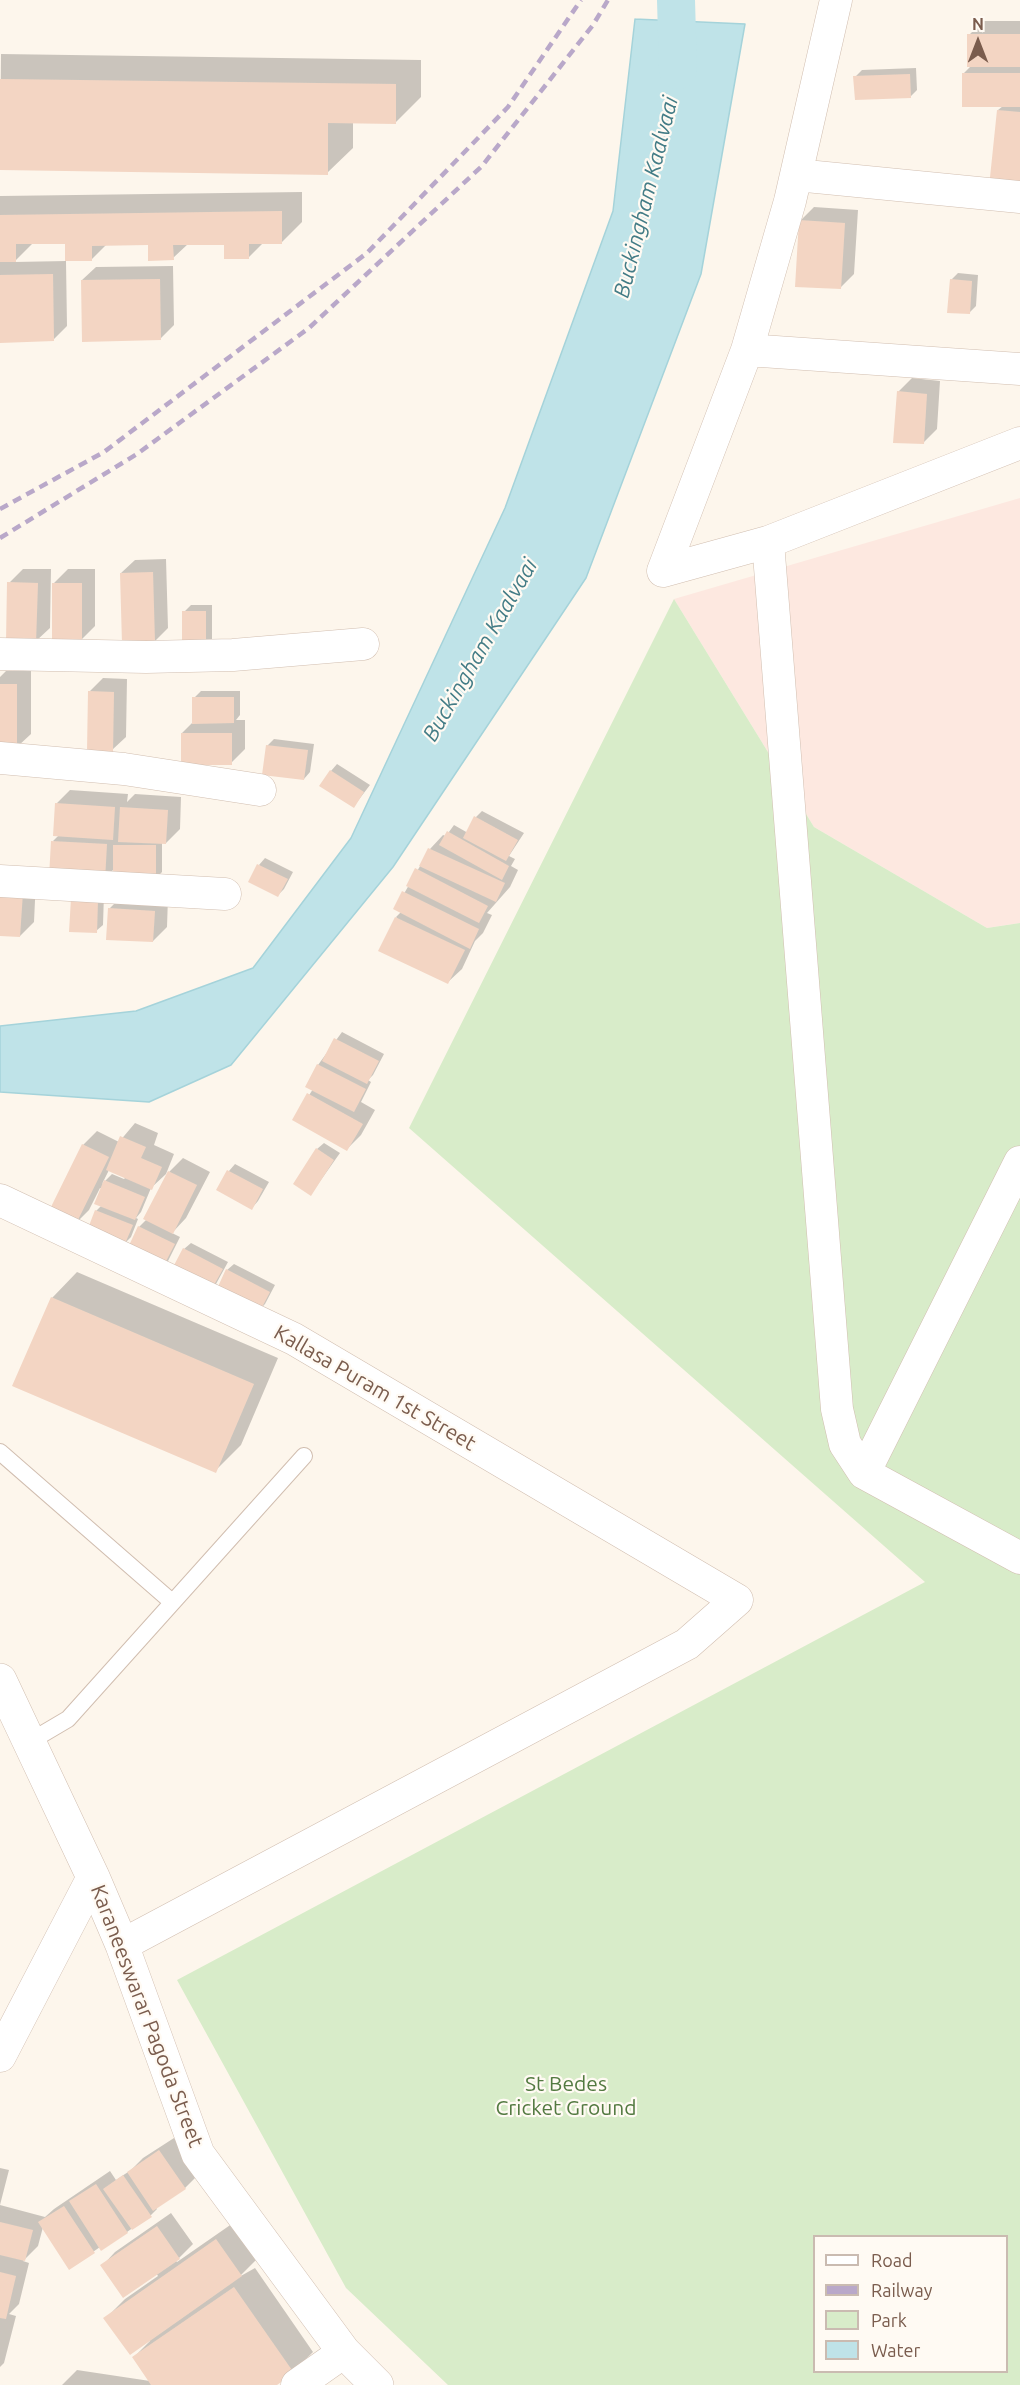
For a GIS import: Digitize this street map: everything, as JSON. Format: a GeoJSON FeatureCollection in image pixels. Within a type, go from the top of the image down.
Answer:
{"type":"FeatureCollection","features":[{"type":"Feature","properties":{"kind":"street"},"geometry":{"type":"LineString","coordinates":[[836,0],[796,175],[747,350],[663,571],[768,542],[1020,443]]}},
{"type":"Feature","properties":{"kind":"street"},"geometry":{"type":"LineString","coordinates":[[796,175],[1020,196]]}},
{"type":"Feature","properties":{"kind":"street"},"geometry":{"type":"LineString","coordinates":[[747,350],[1020,369]]}},
{"type":"Feature","properties":{"kind":"street"},"geometry":{"type":"LineString","coordinates":[[768,542],[837,1409],[845,1444],[864,1473],[1020,1558]]}},
{"type":"Feature","properties":{"kind":"street"},"geometry":{"type":"LineString","coordinates":[[0,654],[233,656],[363,644]]}},
{"type":"Feature","properties":{"kind":"street"},"geometry":{"type":"LineString","coordinates":[[0,758],[124,769],[260,790]]}},
{"type":"Feature","properties":{"kind":"street"},"geometry":{"type":"LineString","coordinates":[[0,881],[225,894]]}},
{"type":"Feature","properties":{"kind":"street"},"geometry":{"type":"LineString","coordinates":[[864,1473],[1020,1162]]}},
{"type":"Feature","properties":{"kind":"street","name":"Kallasa Puram 1st Street"},"geometry":{"type":"LineString","coordinates":[[0,1200],[294,1339],[737,1600],[687,1644],[122,1945]]}},
{"type":"Feature","properties":{"kind":"street","name":"Karaneeswarar Pagoda Street"},"geometry":{"type":"LineString","coordinates":[[0,1680],[93,1877],[122,1945],[198,2154],[344,2352],[377,2385]]}},
{"type":"Feature","properties":{"kind":"street"},"geometry":{"type":"LineString","coordinates":[[0,2056],[93,1877]]}},
{"type":"Feature","properties":{"kind":"street"},"geometry":{"type":"LineString","coordinates":[[297,2385],[344,2352]]}},
{"type":"Feature","properties":{"kind":"lane"},"geometry":{"type":"LineString","coordinates":[[0,1452],[172,1602]]}},
{"type":"Feature","properties":{"kind":"lane"},"geometry":{"type":"LineString","coordinates":[[29,1742],[68,1719],[304,1456]]}},
{"type":"Feature","properties":{"kind":"shaded area"},"geometry":{"type":"Polygon","coordinates":[[[1020,498],[1020,923],[987,928],[814,827],[674,599],[1020,498]]]}},
{"type":"Feature","properties":{"kind":"green space","name":"St Bedes Cricket Ground"},"geometry":{"type":"Polygon","coordinates":[[[674,599],[814,827],[987,928],[1020,923],[1020,2385],[448,2385],[346,2288],[177,1980],[925,1582],[409,1128],[674,599]]]}},
{"type":"Feature","properties":{"kind":"water"},"geometry":{"type":"Polygon","coordinates":[[[635,19],[745,24],[701,274],[586,578],[393,867],[231,1065],[149,1102],[0,1092],[0,1026],[136,1011],[253,968],[351,838],[505,508],[613,211],[635,19]]]}},
{"type":"Feature","properties":{"kind":"building"},"geometry":{"type":"Polygon","coordinates":[[[967,34],[1020,34],[1020,67],[967,67],[967,34]]]}},
{"type":"Feature","properties":{"kind":"building"},"geometry":{"type":"Polygon","coordinates":[[[962,73],[1020,73],[1020,107],[962,107],[962,73]]]}},
{"type":"Feature","properties":{"kind":"building"},"geometry":{"type":"Polygon","coordinates":[[[910,74],[911,98],[855,100],[853,76],[910,74]]]}},
{"type":"Feature","properties":{"kind":"building"},"geometry":{"type":"Polygon","coordinates":[[[0,79],[396,84],[396,124],[328,123],[328,175],[0,170],[0,79]]]}},
{"type":"Feature","properties":{"kind":"building"},"geometry":{"type":"Polygon","coordinates":[[[997,110],[1020,112],[1020,190],[989,187],[997,110]]]}},
{"type":"Feature","properties":{"kind":"building"},"geometry":{"type":"Polygon","coordinates":[[[282,211],[282,244],[249,244],[249,259],[224,259],[224,245],[173,245],[174,260],[148,261],[148,245],[92,246],[92,261],[65,261],[65,244],[16,244],[16,262],[0,262],[0,215],[282,211]]]}},
{"type":"Feature","properties":{"kind":"building"},"geometry":{"type":"Polygon","coordinates":[[[799,220],[845,223],[841,289],[795,287],[799,220]]]}},
{"type":"Feature","properties":{"kind":"building"},"geometry":{"type":"Polygon","coordinates":[[[53,274],[54,341],[0,343],[0,275],[53,274]]]}},
{"type":"Feature","properties":{"kind":"building"},"geometry":{"type":"Polygon","coordinates":[[[160,279],[161,340],[82,342],[81,280],[160,279]]]}},
{"type":"Feature","properties":{"kind":"building"},"geometry":{"type":"Polygon","coordinates":[[[950,279],[972,281],[970,314],[947,313],[950,279]]]}},
{"type":"Feature","properties":{"kind":"building"},"geometry":{"type":"Polygon","coordinates":[[[897,391],[927,394],[924,444],[893,443],[897,391]]]}},
{"type":"Feature","properties":{"kind":"building"},"geometry":{"type":"Polygon","coordinates":[[[153,572],[155,643],[122,644],[120,573],[153,572]]]}},
{"type":"Feature","properties":{"kind":"building"},"geometry":{"type":"Polygon","coordinates":[[[7,582],[38,583],[36,643],[6,642],[7,582]]]}},
{"type":"Feature","properties":{"kind":"building"},"geometry":{"type":"Polygon","coordinates":[[[52,583],[82,583],[82,641],[52,641],[52,583]]]}},
{"type":"Feature","properties":{"kind":"building"},"geometry":{"type":"Polygon","coordinates":[[[182,611],[206,611],[206,648],[182,648],[182,611]]]}},
{"type":"Feature","properties":{"kind":"building"},"geometry":{"type":"Polygon","coordinates":[[[0,684],[17,684],[17,749],[0,749],[0,684]]]}},
{"type":"Feature","properties":{"kind":"building"},"geometry":{"type":"Polygon","coordinates":[[[88,691],[114,692],[113,752],[87,751],[88,691]]]}},
{"type":"Feature","properties":{"kind":"building"},"geometry":{"type":"Polygon","coordinates":[[[192,697],[234,697],[234,723],[192,724],[192,697]]]}},
{"type":"Feature","properties":{"kind":"building"},"geometry":{"type":"Polygon","coordinates":[[[181,733],[232,733],[232,765],[181,765],[181,733]]]}},
{"type":"Feature","properties":{"kind":"building"},"geometry":{"type":"Polygon","coordinates":[[[266,745],[308,750],[304,780],[262,775],[266,745]]]}},
{"type":"Feature","properties":{"kind":"building"},"geometry":{"type":"Polygon","coordinates":[[[330,770],[364,792],[354,808],[319,786],[330,770]]]}},
{"type":"Feature","properties":{"kind":"building"},"geometry":{"type":"Polygon","coordinates":[[[55,803],[115,807],[113,840],[53,836],[55,803]]]}},
{"type":"Feature","properties":{"kind":"building"},"geometry":{"type":"Polygon","coordinates":[[[120,807],[168,810],[166,844],[118,842],[120,807]]]}},
{"type":"Feature","properties":{"kind":"building"},"geometry":{"type":"Polygon","coordinates":[[[474,816],[518,840],[506,861],[463,838],[474,816]]]}},
{"type":"Feature","properties":{"kind":"building"},"geometry":{"type":"Polygon","coordinates":[[[447,831],[509,866],[502,880],[439,845],[447,831]]]}},
{"type":"Feature","properties":{"kind":"building"},"geometry":{"type":"Polygon","coordinates":[[[51,841],[107,844],[105,880],[49,877],[51,841]]]}},
{"type":"Feature","properties":{"kind":"building"},"geometry":{"type":"Polygon","coordinates":[[[113,845],[156,845],[156,880],[113,880],[113,845]]]}},
{"type":"Feature","properties":{"kind":"building"},"geometry":{"type":"Polygon","coordinates":[[[428,848],[505,883],[496,902],[419,866],[428,848]]]}},
{"type":"Feature","properties":{"kind":"building"},"geometry":{"type":"Polygon","coordinates":[[[257,864],[288,879],[278,897],[248,882],[257,864]]]}},
{"type":"Feature","properties":{"kind":"building"},"geometry":{"type":"Polygon","coordinates":[[[415,868],[488,906],[479,923],[406,886],[415,868]]]}},
{"type":"Feature","properties":{"kind":"building"},"geometry":{"type":"Polygon","coordinates":[[[0,891],[23,892],[20,937],[0,936],[0,891]]]}},
{"type":"Feature","properties":{"kind":"building"},"geometry":{"type":"Polygon","coordinates":[[[402,891],[479,929],[470,949],[393,909],[402,891]]]}},
{"type":"Feature","properties":{"kind":"building"},"geometry":{"type":"Polygon","coordinates":[[[71,898],[98,900],[97,933],[69,932],[71,898]]]}},
{"type":"Feature","properties":{"kind":"building"},"geometry":{"type":"Polygon","coordinates":[[[108,908],[155,911],[153,942],[106,940],[108,908]]]}},
{"type":"Feature","properties":{"kind":"building"},"geometry":{"type":"Polygon","coordinates":[[[395,917],[465,950],[448,984],[378,951],[395,917]]]}},
{"type":"Feature","properties":{"kind":"building"},"geometry":{"type":"Polygon","coordinates":[[[334,1038],[379,1061],[367,1084],[322,1061],[334,1038]]]}},
{"type":"Feature","properties":{"kind":"building"},"geometry":{"type":"Polygon","coordinates":[[[317,1064],[366,1089],[354,1112],[305,1087],[317,1064]]]}},
{"type":"Feature","properties":{"kind":"building"},"geometry":{"type":"Polygon","coordinates":[[[307,1093],[363,1124],[347,1151],[292,1120],[307,1093]]]}},
{"type":"Feature","properties":{"kind":"building"},"geometry":{"type":"Polygon","coordinates":[[[120,1136],[146,1147],[141,1158],[162,1167],[152,1190],[106,1170],[120,1136]]]}},
{"type":"Feature","properties":{"kind":"building"},"geometry":{"type":"Polygon","coordinates":[[[82,1144],[109,1157],[75,1226],[48,1213],[82,1144]]]}},
{"type":"Feature","properties":{"kind":"building"},"geometry":{"type":"Polygon","coordinates":[[[316,1148],[334,1160],[311,1196],[293,1184],[316,1148]]]}},
{"type":"Feature","properties":{"kind":"building"},"geometry":{"type":"Polygon","coordinates":[[[227,1170],[263,1189],[252,1210],[216,1190],[227,1170]]]}},
{"type":"Feature","properties":{"kind":"building"},"geometry":{"type":"Polygon","coordinates":[[[168,1171],[197,1185],[173,1234],[143,1219],[168,1171]]]}},
{"type":"Feature","properties":{"kind":"building"},"geometry":{"type":"Polygon","coordinates":[[[104,1180],[145,1197],[135,1220],[94,1204],[104,1180]]]}},
{"type":"Feature","properties":{"kind":"building"},"geometry":{"type":"Polygon","coordinates":[[[95,1210],[133,1225],[124,1246],[87,1231],[95,1210]]]}},
{"type":"Feature","properties":{"kind":"building"},"geometry":{"type":"Polygon","coordinates":[[[138,1226],[175,1244],[162,1269],[126,1252],[138,1226]]]}},
{"type":"Feature","properties":{"kind":"building"},"geometry":{"type":"Polygon","coordinates":[[[183,1248],[223,1269],[210,1292],[171,1271],[183,1248]]]}},
{"type":"Feature","properties":{"kind":"building"},"geometry":{"type":"Polygon","coordinates":[[[226,1269],[270,1292],[259,1313],[216,1291],[226,1269]]]}},
{"type":"Feature","properties":{"kind":"building"},"geometry":{"type":"Polygon","coordinates":[[[51,1297],[254,1384],[216,1473],[12,1386],[51,1297]]]}},
{"type":"Feature","properties":{"kind":"building"},"geometry":{"type":"Polygon","coordinates":[[[159,2150],[186,2189],[153,2211],[127,2172],[159,2150]]]}},
{"type":"Feature","properties":{"kind":"building"},"geometry":{"type":"Polygon","coordinates":[[[123,2175],[152,2217],[132,2230],[103,2189],[123,2175]]]}},
{"type":"Feature","properties":{"kind":"building"},"geometry":{"type":"Polygon","coordinates":[[[96,2184],[128,2233],[101,2251],[69,2201],[96,2184]]]}},
{"type":"Feature","properties":{"kind":"building"},"geometry":{"type":"Polygon","coordinates":[[[64,2206],[95,2253],[69,2270],[38,2222],[64,2206]]]}},
{"type":"Feature","properties":{"kind":"building"},"geometry":{"type":"Polygon","coordinates":[[[0,2222],[33,2230],[25,2261],[0,2255],[0,2222]]]}},
{"type":"Feature","properties":{"kind":"building"},"geometry":{"type":"Polygon","coordinates":[[[157,2226],[180,2259],[123,2298],[100,2265],[157,2226]]]}},
{"type":"Feature","properties":{"kind":"building"},"geometry":{"type":"Polygon","coordinates":[[[216,2239],[242,2276],[130,2355],[103,2318],[216,2239]]]}},
{"type":"Feature","properties":{"kind":"building"},"geometry":{"type":"Polygon","coordinates":[[[0,2272],[16,2276],[6,2319],[0,2318],[0,2272]]]}},
{"type":"Feature","properties":{"kind":"building"},"geometry":{"type":"Polygon","coordinates":[[[234,2287],[294,2373],[277,2385],[151,2385],[132,2357],[234,2287]]]}},
{"type":"Feature","properties":{"kind":"waterway","name":"Buckingham Kaalvaai"},"geometry":{"type":"LineString","coordinates":[[676,0],[678,70]]}},
{"type":"Feature","properties":{"kind":"railway"},"geometry":{"type":"LineString","coordinates":[[0,509],[104,452],[367,253],[508,107],[581,0]]}},
{"type":"Feature","properties":{"kind":"railway"},"geometry":{"type":"LineString","coordinates":[[0,538],[137,454],[309,328],[482,166],[593,25],[608,0]]}}]}
